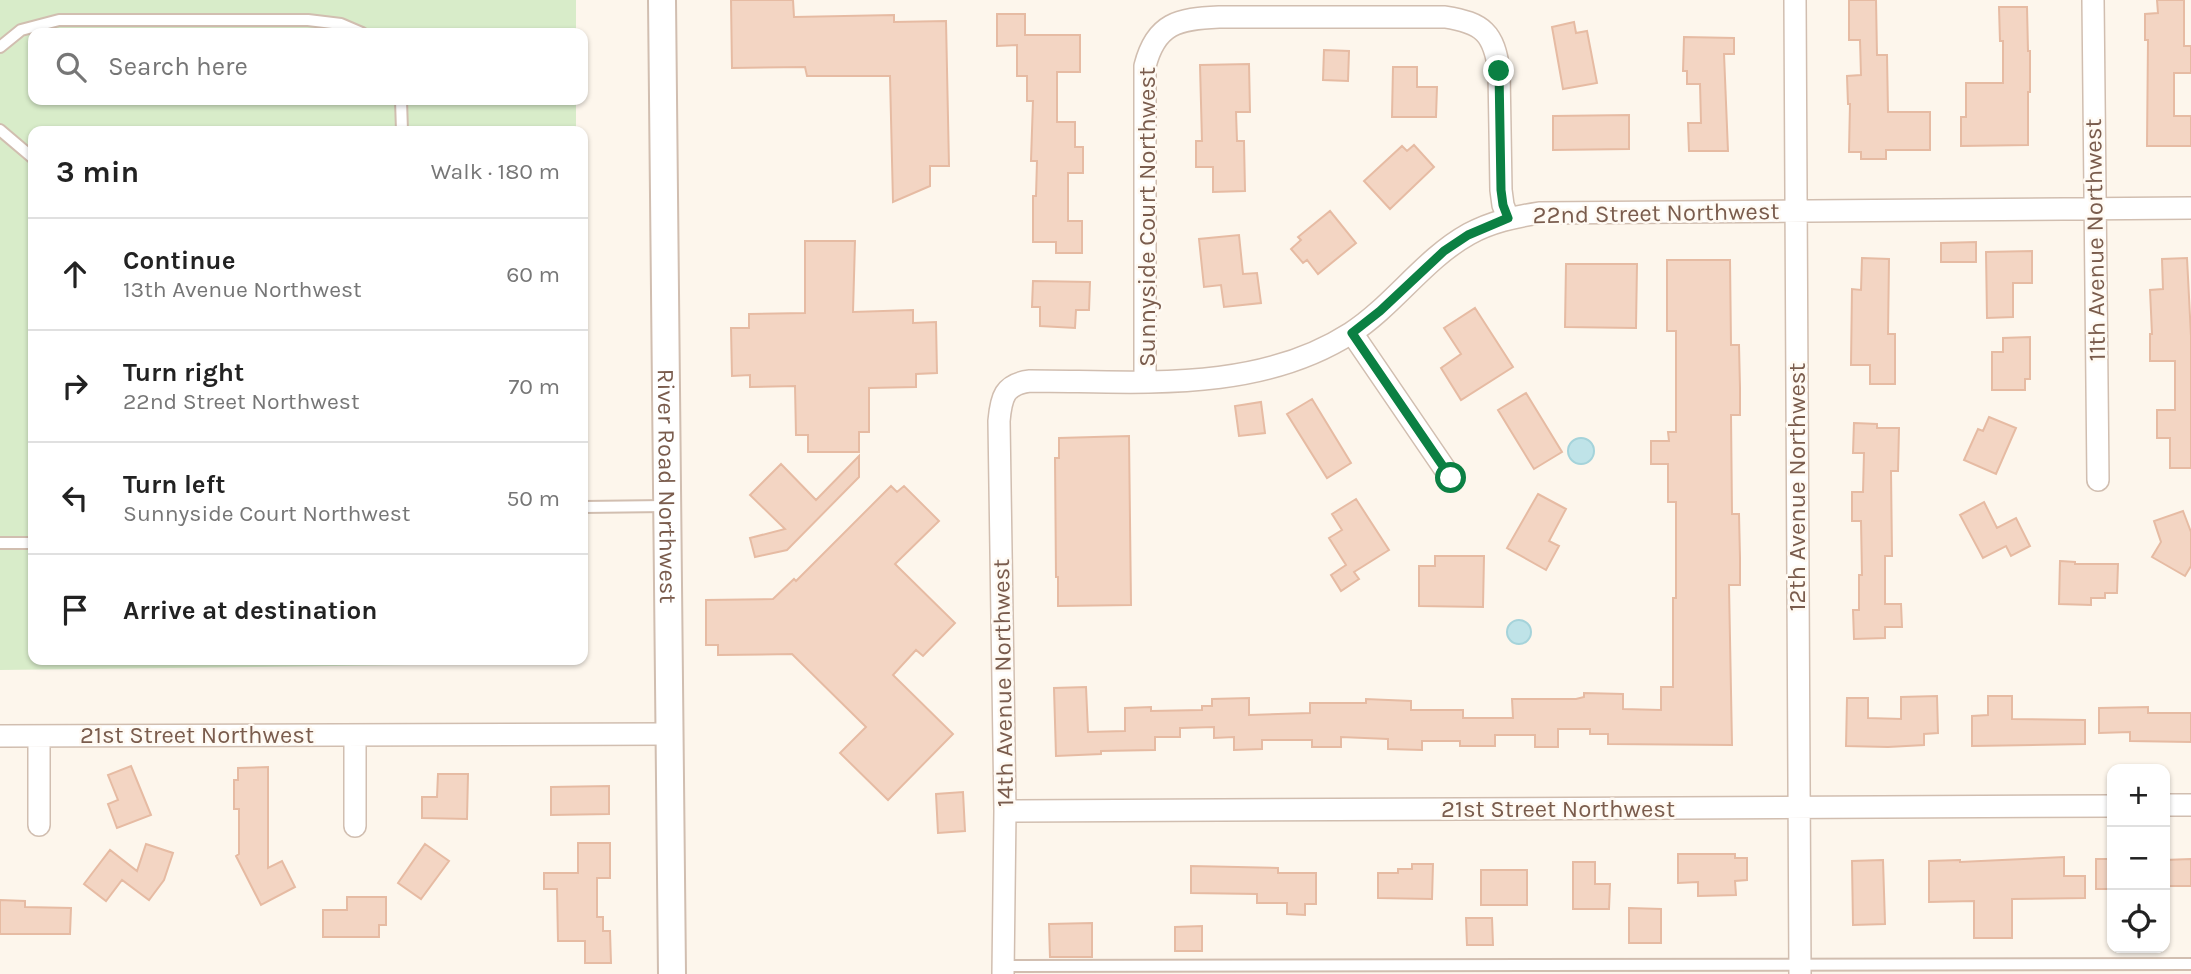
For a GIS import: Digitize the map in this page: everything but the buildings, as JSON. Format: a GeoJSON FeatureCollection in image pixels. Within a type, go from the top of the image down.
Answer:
{"type":"FeatureCollection","features":[{"type":"Feature","properties":{"kind":"street","name":"River Road Northwest"},"geometry":{"type":"LineString","coordinates":[[662,0],[672,974]]}},
{"type":"Feature","properties":{"kind":"street","name":"12th Avenue Northwest"},"geometry":{"type":"LineString","coordinates":[[1795,0],[1799,969]]}},
{"type":"Feature","properties":{"kind":"street","name":"11th Avenue Northwest"},"geometry":{"type":"LineString","coordinates":[[2093,0],[2098,480]]}},
{"type":"Feature","properties":{"kind":"street","name":"Sunnyside Court Northwest"},"geometry":{"type":"LineString","coordinates":[[1145,381],[1145,66],[1150,48],[1160,32],[1178,22],[1219,17],[1445,17],[1464,20],[1481,27],[1492,40],[1497,54],[1501,190],[1508,218]]}},
{"type":"Feature","properties":{"kind":"street","name":"22nd Street Northwest"},"geometry":{"type":"LineString","coordinates":[[1005,393],[1020,382],[1030,381],[1224,378],[1258,371],[1325,348],[1352,333],[1380,311],[1444,251],[1468,235],[1508,218],[1539,213],[2191,208]]}},
{"type":"Feature","properties":{"kind":"street"},"geometry":{"type":"LineString","coordinates":[[1352,333],[1451,478]]}},
{"type":"Feature","properties":{"kind":"street","name":"14th Avenue Northwest"},"geometry":{"type":"LineString","coordinates":[[1003,970],[1005,811],[999,421],[1001,401],[1005,393]]}},
{"type":"Feature","properties":{"kind":"street","name":"21st Street Northwest"},"geometry":{"type":"LineString","coordinates":[[0,736],[668,734]]}},
{"type":"Feature","properties":{"kind":"street"},"geometry":{"type":"LineString","coordinates":[[355,735],[355,827]]}},
{"type":"Feature","properties":{"kind":"street"},"geometry":{"type":"LineString","coordinates":[[39,736],[40,825]]}},
{"type":"Feature","properties":{"kind":"street"},"geometry":{"type":"LineString","coordinates":[[2170,805],[2191,805]]}},
{"type":"Feature","properties":{"kind":"street","name":"21st Street Northwest"},"geometry":{"type":"LineString","coordinates":[[1005,811],[2107,806]]}},
{"type":"Feature","properties":{"kind":"lane"},"geometry":{"type":"LineString","coordinates":[[29,28],[59,20],[308,20],[341,24],[350,28]]}},
{"type":"Feature","properties":{"kind":"lane"},"geometry":{"type":"LineString","coordinates":[[0,47],[21,30],[28,28]]}},
{"type":"Feature","properties":{"kind":"lane"},"geometry":{"type":"LineString","coordinates":[[401,105],[402,126]]}},
{"type":"Feature","properties":{"kind":"lane"},"geometry":{"type":"LineString","coordinates":[[0,130],[28,154]]}},
{"type":"Feature","properties":{"kind":"lane"},"geometry":{"type":"LineString","coordinates":[[588,507],[666,506]]}},
{"type":"Feature","properties":{"kind":"lane"},"geometry":{"type":"LineString","coordinates":[[0,543],[28,543]]}},
{"type":"Feature","properties":{"kind":"lane"},"geometry":{"type":"LineString","coordinates":[[1003,970],[1799,969],[2191,964]]}},
{"type":"Feature","properties":{"kind":"green space"},"geometry":{"type":"Polygon","coordinates":[[[0,0],[576,0],[576,28],[28,28],[28,105],[576,105],[576,126],[28,126],[28,665],[413,665],[0,670],[0,0]]]}},
{"type":"Feature","properties":{"kind":"water"},"geometry":{"type":"Polygon","coordinates":[[[1581,438],[1590,442],[1594,451],[1590,460],[1581,464],[1572,460],[1568,451],[1572,442],[1581,438]]]}},
{"type":"Feature","properties":{"kind":"water"},"geometry":{"type":"Polygon","coordinates":[[[1519,620],[1528,623],[1531,632],[1528,641],[1519,644],[1510,641],[1507,632],[1510,623],[1519,620]]]}},
{"type":"Feature","properties":{"kind":"route"},"geometry":{"type":"LineString","coordinates":[[1451,478],[1352,333],[1380,311],[1444,251],[1468,235],[1508,218],[1501,190],[1499,71]]}}]}
